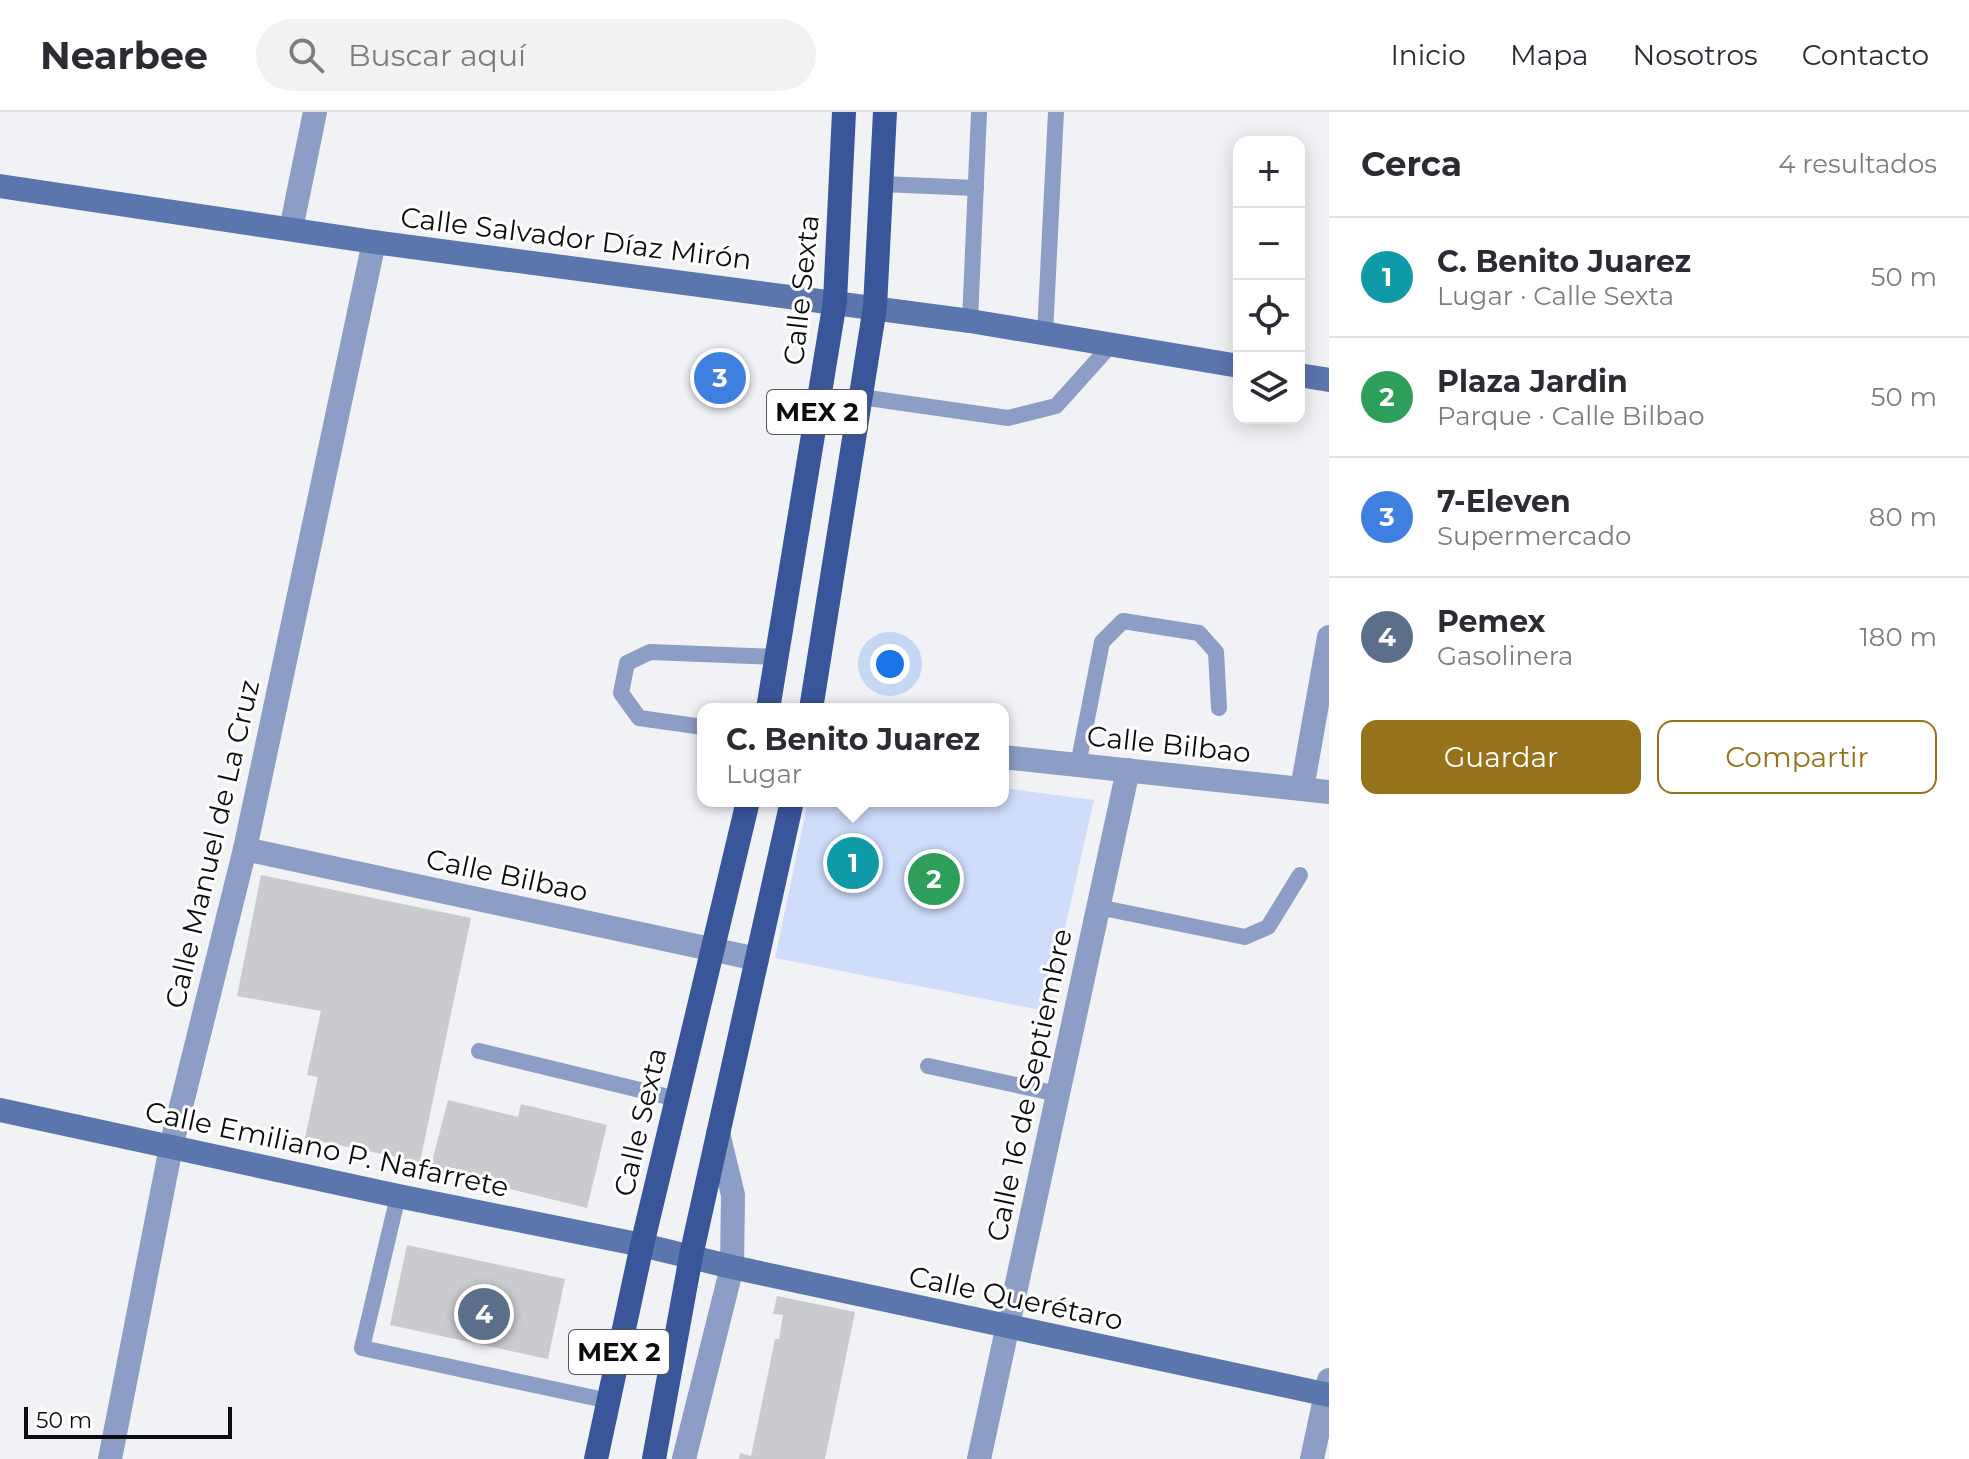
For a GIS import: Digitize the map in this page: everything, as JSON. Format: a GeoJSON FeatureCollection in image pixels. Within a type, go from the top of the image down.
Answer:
{"type":"FeatureCollection","features":[{"type":"Feature","properties":{"kind":"main road","name":"Calle Sexta"},"geometry":{"type":"LineString","coordinates":[[769,703],[835,301],[844,112]]}},
{"type":"Feature","properties":{"kind":"main road","name":"MEX 2"},"geometry":{"type":"LineString","coordinates":[[812,703],[875,307],[885,112]]}},
{"type":"Feature","properties":{"kind":"main road","name":"Calle Sexta"},"geometry":{"type":"LineString","coordinates":[[596,1459],[642,1245],[747,807]]}},
{"type":"Feature","properties":{"kind":"main road","name":"MEX 2"},"geometry":{"type":"LineString","coordinates":[[654,1459],[691,1256],[791,807]]}},
{"type":"Feature","properties":{"kind":"street"},"geometry":{"type":"LineString","coordinates":[[291,229],[315,112]]}},
{"type":"Feature","properties":{"kind":"street","name":"Calle Salvador Díaz Mirón"},"geometry":{"type":"LineString","coordinates":[[0,186],[374,242],[835,301],[1233,365]]}},
{"type":"Feature","properties":{"kind":"street","name":"Calle Manuel de La Cruz"},"geometry":{"type":"LineString","coordinates":[[110,1459],[171,1147],[245,849],[374,242]]}},
{"type":"Feature","properties":{"kind":"street"},"geometry":{"type":"LineString","coordinates":[[1305,376],[1329,380]]}},
{"type":"Feature","properties":{"kind":"street"},"geometry":{"type":"LineString","coordinates":[[1302,789],[1329,637]]}},
{"type":"Feature","properties":{"kind":"street","name":"Calle Bilbao"},"geometry":{"type":"LineString","coordinates":[[1009,758],[1329,792]]}},
{"type":"Feature","properties":{"kind":"street","name":"Calle 16 de Septiembre"},"geometry":{"type":"LineString","coordinates":[[979,1459],[1128,770]]}},
{"type":"Feature","properties":{"kind":"street","name":"Calle Bilbao"},"geometry":{"type":"LineString","coordinates":[[245,849],[757,959]]}},
{"type":"Feature","properties":{"kind":"street","name":"Calle Emiliano P. Nafarrete"},"geometry":{"type":"LineString","coordinates":[[0,1110],[691,1256]]}},
{"type":"Feature","properties":{"kind":"street"},"geometry":{"type":"LineString","coordinates":[[684,1459],[732,1267],[733,1195],[718,1133]]}},
{"type":"Feature","properties":{"kind":"street","name":"Calle Querétaro"},"geometry":{"type":"LineString","coordinates":[[691,1256],[1008,1327],[1328,1390]]}},
{"type":"Feature","properties":{"kind":"street"},"geometry":{"type":"LineString","coordinates":[[1312,1459],[1328,1390]]}},
{"type":"Feature","properties":{"kind":"lane"},"geometry":{"type":"LineString","coordinates":[[970,321],[979,112]]}},
{"type":"Feature","properties":{"kind":"lane"},"geometry":{"type":"LineString","coordinates":[[1045,334],[1056,112]]}},
{"type":"Feature","properties":{"kind":"lane"},"geometry":{"type":"LineString","coordinates":[[882,184],[976,188]]}},
{"type":"Feature","properties":{"kind":"lane"},"geometry":{"type":"LineString","coordinates":[[861,397],[1008,418],[1056,406],[1110,346]]}},
{"type":"Feature","properties":{"kind":"lane"},"geometry":{"type":"LineString","coordinates":[[1078,765],[1102,642],[1123,621],[1199,633],[1216,652],[1219,708]]}},
{"type":"Feature","properties":{"kind":"lane"},"geometry":{"type":"LineString","coordinates":[[697,726],[639,718],[621,693],[627,663],[650,652],[778,657]]}},
{"type":"Feature","properties":{"kind":"lane"},"geometry":{"type":"LineString","coordinates":[[1098,907],[1245,937],[1268,927],[1300,875]]}},
{"type":"Feature","properties":{"kind":"lane"},"geometry":{"type":"LineString","coordinates":[[479,1051],[677,1099]]}},
{"type":"Feature","properties":{"kind":"lane"},"geometry":{"type":"LineString","coordinates":[[928,1066],[1058,1094]]}},
{"type":"Feature","properties":{"kind":"lane"},"geometry":{"type":"LineString","coordinates":[[398,1196],[362,1348],[609,1401]]}},
{"type":"Feature","properties":{"kind":"shaded area"},"geometry":{"type":"Polygon","coordinates":[[[1009,789],[1094,800],[1046,1011],[775,958],[807,807],[1009,807],[1009,789]]]}},
{"type":"Feature","properties":{"kind":"building"},"geometry":{"type":"Polygon","coordinates":[[[261,875],[471,918],[420,1162],[305,1138],[318,1077],[307,1075],[321,1011],[237,996],[261,875]]]}},
{"type":"Feature","properties":{"kind":"building"},"geometry":{"type":"Polygon","coordinates":[[[448,1100],[518,1117],[521,1104],[607,1125],[587,1208],[430,1169],[448,1100]]]}},
{"type":"Feature","properties":{"kind":"building"},"geometry":{"type":"Polygon","coordinates":[[[407,1245],[565,1279],[548,1359],[390,1325],[407,1245]]]}},
{"type":"Feature","properties":{"kind":"building"},"geometry":{"type":"Polygon","coordinates":[[[777,1296],[855,1312],[825,1459],[739,1459],[740,1453],[751,1456],[775,1339],[779,1339],[783,1315],[773,1314],[777,1296]]]}},
{"type":"Feature","properties":{"kind":"place","name":"7-Eleven"},"geometry":{"type":"Point","coordinates":[720,378]}},
{"type":"Feature","properties":{"kind":"place","name":"C. Benito Juarez"},"geometry":{"type":"Point","coordinates":[853,863]}},
{"type":"Feature","properties":{"kind":"place","name":"Plaza Jardin"},"geometry":{"type":"Point","coordinates":[934,879]}},
{"type":"Feature","properties":{"kind":"place","name":"Pemex"},"geometry":{"type":"Point","coordinates":[484,1314]}}]}
